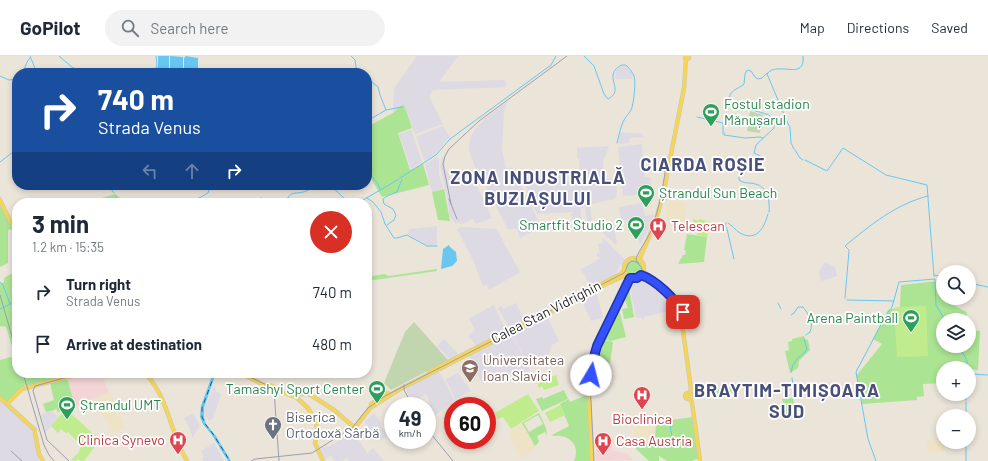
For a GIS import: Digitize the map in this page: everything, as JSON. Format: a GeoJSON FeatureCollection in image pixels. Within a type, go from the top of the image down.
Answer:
{"type":"FeatureCollection","features":[{"type":"Feature","properties":{"kind":"main road"},"geometry":{"type":"LineString","coordinates":[[641,261],[640,258],[655,223],[663,197],[664,185],[683,92],[687,57]]}},
{"type":"Feature","properties":{"kind":"main road"},"geometry":{"type":"LineString","coordinates":[[0,198],[12,223]]}},
{"type":"Feature","properties":{"kind":"main road"},"geometry":{"type":"LineString","coordinates":[[593,461],[588,381],[590,365],[596,341],[626,279],[624,265],[631,258],[639,257],[647,242]]}},
{"type":"Feature","properties":{"kind":"main road"},"geometry":{"type":"LineString","coordinates":[[626,275],[631,278],[637,278],[642,273],[644,266],[641,261],[636,258]]}},
{"type":"Feature","properties":{"kind":"main road","name":"Calea Stan Vidrighin"},"geometry":{"type":"LineString","coordinates":[[404,386],[623,273],[624,270]]}},
{"type":"Feature","properties":{"kind":"main road"},"geometry":{"type":"LineString","coordinates":[[642,273],[652,279],[680,307],[683,318],[690,388],[689,396],[692,404],[700,461]]}},
{"type":"Feature","properties":{"kind":"main road","name":"Calea Stan Vidrighin"},"geometry":{"type":"LineString","coordinates":[[404,386],[626,275]]}},
{"type":"Feature","properties":{"kind":"main road"},"geometry":{"type":"LineString","coordinates":[[593,461],[591,381],[593,360],[603,332],[631,278]]}},
{"type":"Feature","properties":{"kind":"main road"},"geometry":{"type":"LineString","coordinates":[[673,300],[683,318]]}},
{"type":"Feature","properties":{"kind":"main road"},"geometry":{"type":"LineString","coordinates":[[9,404],[19,393],[32,386],[63,378]]}},
{"type":"Feature","properties":{"kind":"main road"},"geometry":{"type":"LineString","coordinates":[[149,378],[166,407],[181,451],[186,461]]}},
{"type":"Feature","properties":{"kind":"main road"},"geometry":{"type":"LineString","coordinates":[[252,378],[275,388]]}},
{"type":"Feature","properties":{"kind":"main road"},"geometry":{"type":"LineString","coordinates":[[253,378],[298,397],[308,408],[314,416],[317,426],[319,450],[323,461]]}},
{"type":"Feature","properties":{"kind":"main road"},"geometry":{"type":"LineString","coordinates":[[348,422],[358,420],[370,405],[382,396],[404,386]]}},
{"type":"Feature","properties":{"kind":"main road"},"geometry":{"type":"LineString","coordinates":[[298,397],[309,394],[334,410],[354,427],[370,408],[404,386]]}},
{"type":"Feature","properties":{"kind":"main road"},"geometry":{"type":"LineString","coordinates":[[0,398],[9,404],[35,431],[38,450],[44,461]]}},
{"type":"Feature","properties":{"kind":"shaded area"},"geometry":{"type":"Polygon","coordinates":[[[417,56],[458,56],[439,82],[505,80],[506,87],[433,90],[429,96],[443,124],[415,134],[404,105],[393,113],[394,88],[417,56]]]}},
{"type":"Feature","properties":{"kind":"shaded area"},"geometry":{"type":"Polygon","coordinates":[[[619,67],[627,67],[632,73],[632,79],[615,79],[616,71],[619,67]]]}},
{"type":"Feature","properties":{"kind":"shaded area"},"geometry":{"type":"Polygon","coordinates":[[[508,101],[504,111],[502,150],[505,164],[507,169],[512,167],[541,226],[521,238],[517,229],[508,229],[475,167],[469,151],[470,138],[475,129],[484,119],[508,101]]]}},
{"type":"Feature","properties":{"kind":"shaded area"},"geometry":{"type":"Polygon","coordinates":[[[443,126],[450,137],[437,153],[425,161],[416,137],[443,126]]]}},
{"type":"Feature","properties":{"kind":"shaded area"},"geometry":{"type":"Polygon","coordinates":[[[411,130],[422,162],[411,169],[399,134],[411,130]]]}},
{"type":"Feature","properties":{"kind":"shaded area"},"geometry":{"type":"Polygon","coordinates":[[[621,132],[643,134],[643,137],[630,138],[628,143],[618,144],[621,132]]]}},
{"type":"Feature","properties":{"kind":"shaded area"},"geometry":{"type":"Polygon","coordinates":[[[642,144],[645,177],[650,177],[652,194],[623,196],[618,147],[642,144]]]}},
{"type":"Feature","properties":{"kind":"shaded area"},"geometry":{"type":"Polygon","coordinates":[[[609,146],[605,157],[603,158],[604,179],[616,179],[617,194],[614,199],[587,205],[590,205],[593,228],[588,226],[585,206],[580,209],[582,224],[573,222],[571,214],[574,212],[537,214],[528,196],[525,175],[560,174],[561,182],[591,180],[580,180],[577,148],[609,146]]]}},
{"type":"Feature","properties":{"kind":"shaded area"},"geometry":{"type":"Polygon","coordinates":[[[436,157],[439,158],[439,174],[443,188],[432,192],[425,165],[436,157]]]}},
{"type":"Feature","properties":{"kind":"shaded area"},"geometry":{"type":"Polygon","coordinates":[[[442,157],[445,158],[445,168],[452,180],[470,171],[492,218],[476,224],[473,219],[463,224],[453,222],[449,214],[448,201],[440,166],[442,157]]]}},
{"type":"Feature","properties":{"kind":"shaded area"},"geometry":{"type":"Polygon","coordinates":[[[668,200],[687,203],[684,226],[665,219],[667,215],[665,214],[668,200]]]}},
{"type":"Feature","properties":{"kind":"shaded area"},"geometry":{"type":"Polygon","coordinates":[[[642,203],[645,216],[654,214],[641,244],[639,243],[635,218],[621,221],[619,207],[642,203]]]}},
{"type":"Feature","properties":{"kind":"shaded area"},"geometry":{"type":"Polygon","coordinates":[[[613,222],[617,244],[615,244],[601,231],[605,227],[608,227],[608,223],[613,222]]]}},
{"type":"Feature","properties":{"kind":"shaded area"},"geometry":{"type":"Polygon","coordinates":[[[437,226],[437,246],[428,246],[408,234],[409,229],[437,226]]]}},
{"type":"Feature","properties":{"kind":"shaded area"},"geometry":{"type":"Polygon","coordinates":[[[462,227],[497,229],[520,272],[489,290],[486,284],[483,286],[474,262],[457,229],[462,227]]]}},
{"type":"Feature","properties":{"kind":"shaded area"},"geometry":{"type":"Polygon","coordinates":[[[603,238],[625,260],[619,266],[616,274],[591,287],[580,270],[601,258],[596,254],[600,253],[598,244],[602,243],[603,238]]]}},
{"type":"Feature","properties":{"kind":"shaded area"},"geometry":{"type":"Polygon","coordinates":[[[825,262],[835,267],[837,276],[821,281],[819,272],[825,262]]]}},
{"type":"Feature","properties":{"kind":"shaded area"},"geometry":{"type":"Polygon","coordinates":[[[648,278],[670,299],[670,301],[673,302],[677,309],[644,317],[644,319],[642,319],[642,317],[636,318],[629,282],[648,278]]]}},
{"type":"Feature","properties":{"kind":"shaded area"},"geometry":{"type":"Polygon","coordinates":[[[596,291],[603,318],[591,321],[581,299],[596,291]]]}},
{"type":"Feature","properties":{"kind":"shaded area"},"geometry":{"type":"Polygon","coordinates":[[[516,303],[525,322],[510,329],[498,308],[502,306],[503,309],[516,303]]]}},
{"type":"Feature","properties":{"kind":"shaded area"},"geometry":{"type":"Polygon","coordinates":[[[494,305],[506,331],[477,346],[468,336],[475,330],[469,318],[494,305]]]}},
{"type":"Feature","properties":{"kind":"shaded area"},"geometry":{"type":"Polygon","coordinates":[[[547,316],[559,341],[552,345],[548,358],[529,366],[512,334],[547,316]]]}},
{"type":"Feature","properties":{"kind":"shaded area"},"geometry":{"type":"Polygon","coordinates":[[[512,335],[530,370],[526,373],[528,376],[521,378],[518,373],[512,376],[509,372],[483,384],[478,375],[467,380],[459,369],[472,362],[469,356],[512,335]]]}},
{"type":"Feature","properties":{"kind":"shaded area"},"geometry":{"type":"Polygon","coordinates":[[[444,339],[459,355],[450,359],[437,346],[444,339]]]}},
{"type":"Feature","properties":{"kind":"shaded area"},"geometry":{"type":"Polygon","coordinates":[[[438,371],[453,397],[444,397],[444,408],[436,415],[436,397],[428,397],[426,394],[421,397],[410,397],[405,388],[438,371]]]}},
{"type":"Feature","properties":{"kind":"shaded area"},"geometry":{"type":"Polygon","coordinates":[[[458,373],[471,391],[459,397],[454,397],[446,379],[458,373]]]}},
{"type":"Feature","properties":{"kind":"shaded area"},"geometry":{"type":"Polygon","coordinates":[[[67,378],[103,378],[109,392],[75,406],[67,378]]]}},
{"type":"Feature","properties":{"kind":"shaded area"},"geometry":{"type":"Polygon","coordinates":[[[214,386],[216,387],[215,391],[221,394],[215,413],[213,413],[214,418],[208,421],[204,410],[214,386]]]}},
{"type":"Feature","properties":{"kind":"shaded area"},"geometry":{"type":"Polygon","coordinates":[[[109,392],[126,428],[111,434],[101,412],[95,415],[89,400],[109,392]]]}},
{"type":"Feature","properties":{"kind":"shaded area"},"geometry":{"type":"Polygon","coordinates":[[[0,400],[33,430],[39,461],[0,461],[0,400]]]}},
{"type":"Feature","properties":{"kind":"shaded area"},"geometry":{"type":"Polygon","coordinates":[[[304,406],[315,425],[304,427],[301,416],[298,417],[296,411],[304,406]]]}},
{"type":"Feature","properties":{"kind":"shaded area"},"geometry":{"type":"Polygon","coordinates":[[[51,411],[59,417],[46,432],[41,414],[51,411]]]}},
{"type":"Feature","properties":{"kind":"shaded area"},"geometry":{"type":"Polygon","coordinates":[[[193,413],[200,426],[192,438],[190,429],[184,418],[193,413]]]}},
{"type":"Feature","properties":{"kind":"shaded area"},"geometry":{"type":"Polygon","coordinates":[[[374,413],[382,424],[380,426],[384,430],[384,438],[380,441],[376,438],[373,441],[362,434],[369,427],[364,422],[374,413]]]}},
{"type":"Feature","properties":{"kind":"shaded area"},"geometry":{"type":"Polygon","coordinates":[[[636,418],[656,422],[655,439],[657,446],[632,442],[636,418]]]}},
{"type":"Feature","properties":{"kind":"shaded area"},"geometry":{"type":"Polygon","coordinates":[[[522,423],[535,447],[526,456],[519,458],[508,433],[522,423]]]}},
{"type":"Feature","properties":{"kind":"shaded area"},"geometry":{"type":"Polygon","coordinates":[[[352,436],[354,440],[357,438],[367,453],[373,448],[384,461],[349,461],[347,458],[342,461],[335,461],[331,455],[325,459],[321,449],[326,446],[329,447],[345,437],[347,439],[352,436]]]}},
{"type":"Feature","properties":{"kind":"shaded area"},"geometry":{"type":"Polygon","coordinates":[[[927,440],[936,440],[936,449],[945,449],[945,451],[927,453],[927,440]]]}},
{"type":"Feature","properties":{"kind":"shaded area"},"geometry":{"type":"Polygon","coordinates":[[[214,443],[224,461],[203,461],[202,458],[204,457],[201,451],[214,443]]]}},
{"type":"Feature","properties":{"kind":"shaded area"},"geometry":{"type":"Polygon","coordinates":[[[595,444],[612,445],[614,451],[627,453],[633,460],[596,461],[595,444]]]}},
{"type":"Feature","properties":{"kind":"green space"},"geometry":{"type":"Polygon","coordinates":[[[404,105],[412,128],[398,133],[410,170],[423,164],[429,185],[382,197],[372,180],[372,124],[404,105]]]}},
{"type":"Feature","properties":{"kind":"green space"},"geometry":{"type":"Polygon","coordinates":[[[750,111],[763,115],[760,133],[747,131],[750,111]]]}},
{"type":"Feature","properties":{"kind":"green space"},"geometry":{"type":"Polygon","coordinates":[[[444,189],[450,221],[438,220],[432,192],[444,189]]]}},
{"type":"Feature","properties":{"kind":"green space"},"geometry":{"type":"Polygon","coordinates":[[[115,194],[120,198],[102,198],[115,194]]]}},
{"type":"Feature","properties":{"kind":"green space"},"geometry":{"type":"Polygon","coordinates":[[[0,196],[12,222],[12,231],[11,229],[8,230],[8,263],[0,267],[0,196]]]}},
{"type":"Feature","properties":{"kind":"green space"},"geometry":{"type":"Polygon","coordinates":[[[693,219],[709,222],[707,237],[697,235],[699,222],[697,228],[693,227],[693,219]]]}},
{"type":"Feature","properties":{"kind":"green space"},"geometry":{"type":"Polygon","coordinates":[[[687,234],[707,237],[704,262],[678,264],[683,255],[685,255],[686,251],[684,250],[687,234]]]}},
{"type":"Feature","properties":{"kind":"green space"},"geometry":{"type":"Polygon","coordinates":[[[634,259],[640,262],[643,268],[640,274],[634,277],[628,274],[625,268],[628,262],[634,259]]]}},
{"type":"Feature","properties":{"kind":"green space"},"geometry":{"type":"Polygon","coordinates":[[[437,269],[437,271],[372,280],[372,276],[384,274],[389,276],[437,269]]]}},
{"type":"Feature","properties":{"kind":"green space"},"geometry":{"type":"Polygon","coordinates":[[[12,273],[12,346],[6,327],[0,326],[0,284],[4,282],[4,278],[12,273]]]}},
{"type":"Feature","properties":{"kind":"green space"},"geometry":{"type":"Polygon","coordinates":[[[936,281],[936,305],[953,305],[967,312],[936,313],[936,353],[976,353],[976,331],[980,331],[978,370],[976,370],[976,361],[936,361],[936,383],[923,384],[924,396],[917,397],[917,400],[862,404],[856,373],[857,375],[882,344],[873,339],[888,310],[900,307],[901,285],[936,281]]]}},
{"type":"Feature","properties":{"kind":"green space"},"geometry":{"type":"Polygon","coordinates":[[[629,288],[634,317],[624,319],[622,309],[628,308],[624,298],[621,299],[626,289],[629,288]]]}},
{"type":"Feature","properties":{"kind":"green space"},"geometry":{"type":"Polygon","coordinates":[[[618,305],[626,337],[610,341],[602,338],[618,305]]]}},
{"type":"Feature","properties":{"kind":"green space","name":"Arena Paintball"},"geometry":{"type":"Polygon","coordinates":[[[926,306],[928,356],[897,357],[894,311],[897,307],[926,306]]]}},
{"type":"Feature","properties":{"kind":"green space"},"geometry":{"type":"Polygon","coordinates":[[[414,322],[448,360],[391,390],[384,383],[405,332],[414,322]]]}},
{"type":"Feature","properties":{"kind":"green space"},"geometry":{"type":"Polygon","coordinates":[[[804,336],[805,339],[808,340],[810,350],[799,361],[798,368],[790,373],[785,351],[789,350],[788,342],[792,341],[792,339],[804,336]]]}},
{"type":"Feature","properties":{"kind":"green space"},"geometry":{"type":"Polygon","coordinates":[[[600,339],[613,342],[610,363],[600,360],[593,361],[600,339]]]}},
{"type":"Feature","properties":{"kind":"green space"},"geometry":{"type":"Polygon","coordinates":[[[12,357],[12,378],[57,378],[25,385],[7,402],[0,397],[0,360],[12,357]]]}},
{"type":"Feature","properties":{"kind":"green space"},"geometry":{"type":"Polygon","coordinates":[[[556,375],[559,385],[544,390],[542,386],[539,388],[537,382],[556,375]]]}},
{"type":"Feature","properties":{"kind":"green space"},"geometry":{"type":"Polygon","coordinates":[[[67,378],[75,406],[63,407],[58,413],[56,408],[55,410],[46,412],[43,404],[54,400],[50,383],[67,378]]]}},
{"type":"Feature","properties":{"kind":"green space"},"geometry":{"type":"Polygon","coordinates":[[[735,387],[736,392],[693,396],[692,392],[735,387]]]}},
{"type":"Feature","properties":{"kind":"green space"},"geometry":{"type":"Polygon","coordinates":[[[564,390],[568,399],[542,411],[536,399],[542,397],[543,399],[564,390]]]}},
{"type":"Feature","properties":{"kind":"green space"},"geometry":{"type":"Polygon","coordinates":[[[528,394],[539,411],[511,429],[503,417],[498,419],[496,412],[528,394]]]}},
{"type":"Feature","properties":{"kind":"green space"},"geometry":{"type":"Polygon","coordinates":[[[588,394],[590,461],[574,461],[576,450],[572,442],[564,437],[552,435],[569,426],[560,404],[569,399],[570,402],[588,394]]]}},
{"type":"Feature","properties":{"kind":"green space"},"geometry":{"type":"Polygon","coordinates":[[[793,398],[797,417],[787,418],[782,399],[793,398]]]}},
{"type":"Feature","properties":{"kind":"green space"},"geometry":{"type":"Polygon","coordinates":[[[560,405],[565,415],[550,422],[545,413],[560,405]]]}},
{"type":"Feature","properties":{"kind":"green space"},"geometry":{"type":"Polygon","coordinates":[[[66,409],[100,440],[84,461],[78,459],[76,461],[71,460],[79,452],[81,445],[68,432],[66,433],[61,429],[58,433],[51,426],[66,409]]]}},
{"type":"Feature","properties":{"kind":"green space"},"geometry":{"type":"Polygon","coordinates":[[[539,413],[546,428],[547,436],[545,432],[537,436],[539,442],[535,446],[522,423],[539,413]],[[538,415],[524,423],[529,432],[543,424],[538,415]]]}},
{"type":"Feature","properties":{"kind":"green space"},"geometry":{"type":"Polygon","coordinates":[[[693,417],[698,459],[693,461],[667,461],[659,456],[659,461],[649,461],[631,444],[632,442],[657,446],[655,439],[656,422],[693,417]]]}},
{"type":"Feature","properties":{"kind":"water"},"geometry":{"type":"Polygon","coordinates":[[[158,56],[169,56],[169,68],[157,68],[158,56]]]}},
{"type":"Feature","properties":{"kind":"water"},"geometry":{"type":"Polygon","coordinates":[[[170,56],[183,57],[183,68],[170,68],[170,56]]]}},
{"type":"Feature","properties":{"kind":"water"},"geometry":{"type":"Polygon","coordinates":[[[186,56],[198,58],[198,68],[184,68],[184,58],[186,56]]]}},
{"type":"Feature","properties":{"kind":"water"},"geometry":{"type":"Polygon","coordinates":[[[449,245],[456,252],[457,261],[452,266],[441,269],[443,249],[449,245]]]}},
{"type":"Feature","properties":{"kind":"water"},"geometry":{"type":"Polygon","coordinates":[[[211,378],[214,378],[204,408],[204,417],[206,424],[216,436],[231,461],[228,461],[212,435],[203,424],[200,417],[201,406],[211,378]]]}},
{"type":"Feature","properties":{"kind":"waterway"},"geometry":{"type":"LineString","coordinates":[[30,56],[35,68]]}},
{"type":"Feature","properties":{"kind":"waterway"},"geometry":{"type":"LineString","coordinates":[[59,56],[73,68]]}},
{"type":"Feature","properties":{"kind":"waterway"},"geometry":{"type":"LineString","coordinates":[[156,56],[156,68]]}},
{"type":"Feature","properties":{"kind":"waterway"},"geometry":{"type":"LineString","coordinates":[[351,56],[355,60],[356,68]]}},
{"type":"Feature","properties":{"kind":"waterway"},"geometry":{"type":"LineString","coordinates":[[400,178],[436,155],[450,139],[551,65],[556,56]]}},
{"type":"Feature","properties":{"kind":"waterway"},"geometry":{"type":"LineString","coordinates":[[584,56],[594,66],[604,94],[608,99],[614,94],[615,91],[613,75],[617,68],[625,65],[634,76],[635,87],[632,107],[623,122],[617,143]]}},
{"type":"Feature","properties":{"kind":"waterway"},"geometry":{"type":"LineString","coordinates":[[789,126],[767,74],[772,70],[777,69],[800,68],[803,64],[803,56]]}},
{"type":"Feature","properties":{"kind":"waterway"},"geometry":{"type":"LineString","coordinates":[[25,68],[30,58]]}},
{"type":"Feature","properties":{"kind":"waterway"},"geometry":{"type":"LineString","coordinates":[[757,168],[764,160],[762,157],[754,153],[756,145],[774,128],[773,119],[769,115],[733,104],[730,101],[730,95],[744,84],[747,70],[751,71],[758,79],[762,78],[767,73]]}},
{"type":"Feature","properties":{"kind":"waterway"},"geometry":{"type":"LineString","coordinates":[[0,76],[9,80],[12,80]]}},
{"type":"Feature","properties":{"kind":"waterway"},"geometry":{"type":"LineString","coordinates":[[372,82],[378,87],[386,110]]}},
{"type":"Feature","properties":{"kind":"waterway"},"geometry":{"type":"LineString","coordinates":[[372,118],[386,110],[402,107]]}},
{"type":"Feature","properties":{"kind":"waterway"},"geometry":{"type":"LineString","coordinates":[[697,117],[723,123],[723,134]]}},
{"type":"Feature","properties":{"kind":"waterway"},"geometry":{"type":"LineString","coordinates":[[790,127],[791,143],[794,149]]}},
{"type":"Feature","properties":{"kind":"waterway"},"geometry":{"type":"LineString","coordinates":[[725,133],[724,135],[745,138],[763,138]]}},
{"type":"Feature","properties":{"kind":"waterway"},"geometry":{"type":"LineString","coordinates":[[805,160],[827,171],[843,148],[886,175],[927,185],[934,276]]}},
{"type":"Feature","properties":{"kind":"waterway"},"geometry":{"type":"LineString","coordinates":[[795,150],[803,160]]}},
{"type":"Feature","properties":{"kind":"waterway"},"geometry":{"type":"LineString","coordinates":[[0,162],[12,153]]}},
{"type":"Feature","properties":{"kind":"waterway"},"geometry":{"type":"LineString","coordinates":[[755,168],[744,172],[740,175],[739,180],[755,184],[763,188],[767,195],[769,212]]}},
{"type":"Feature","properties":{"kind":"waterway"},"geometry":{"type":"LineString","coordinates":[[372,177],[380,189]]}},
{"type":"Feature","properties":{"kind":"waterway"},"geometry":{"type":"LineString","coordinates":[[367,198],[399,179]]}},
{"type":"Feature","properties":{"kind":"waterway"},"geometry":{"type":"LineString","coordinates":[[387,225],[394,220],[396,215],[393,209],[384,204],[383,199],[397,192],[402,179]]}},
{"type":"Feature","properties":{"kind":"waterway"},"geometry":{"type":"LineString","coordinates":[[199,198],[208,193],[209,190]]}},
{"type":"Feature","properties":{"kind":"waterway"},"geometry":{"type":"LineString","coordinates":[[287,198],[289,195],[305,192],[308,190]]}},
{"type":"Feature","properties":{"kind":"waterway"},"geometry":{"type":"LineString","coordinates":[[335,190],[344,198]]}},
{"type":"Feature","properties":{"kind":"waterway"},"geometry":{"type":"LineString","coordinates":[[849,250],[845,246],[884,216],[905,204],[928,196]]}},
{"type":"Feature","properties":{"kind":"waterway"},"geometry":{"type":"LineString","coordinates":[[372,201],[381,212],[385,224],[394,238],[407,235],[427,246],[437,246]]}},
{"type":"Feature","properties":{"kind":"waterway"},"geometry":{"type":"LineString","coordinates":[[728,223],[740,233],[751,236],[755,235],[762,229],[768,214]]}},
{"type":"Feature","properties":{"kind":"waterway"},"geometry":{"type":"LineString","coordinates":[[726,223],[725,225],[734,259]]}},
{"type":"Feature","properties":{"kind":"waterway"},"geometry":{"type":"LineString","coordinates":[[845,298],[849,251]]}},
{"type":"Feature","properties":{"kind":"waterway"},"geometry":{"type":"LineString","coordinates":[[876,461],[868,439],[856,372],[886,315],[892,307],[899,282],[935,279],[935,281]]}},
{"type":"Feature","properties":{"kind":"waterway"},"geometry":{"type":"LineString","coordinates":[[0,282],[3,285],[10,304]]}},
{"type":"Feature","properties":{"kind":"waterway"},"geometry":{"type":"LineString","coordinates":[[935,282],[936,305],[941,313]]}},
{"type":"Feature","properties":{"kind":"waterway"},"geometry":{"type":"LineString","coordinates":[[976,284],[988,287]]}},
{"type":"Feature","properties":{"kind":"waterway"},"geometry":{"type":"LineString","coordinates":[[847,300],[894,301]]}},
{"type":"Feature","properties":{"kind":"waterway"},"geometry":{"type":"LineString","coordinates":[[0,309],[12,303]]}},
{"type":"Feature","properties":{"kind":"waterway"},"geometry":{"type":"LineString","coordinates":[[778,303],[781,309]]}},
{"type":"Feature","properties":{"kind":"waterway"},"geometry":{"type":"LineString","coordinates":[[791,315],[798,307],[803,307],[811,322],[810,332],[806,335]]}},
{"type":"Feature","properties":{"kind":"waterway"},"geometry":{"type":"LineString","coordinates":[[791,372],[797,359],[807,349],[804,339]]}},
{"type":"Feature","properties":{"kind":"waterway"},"geometry":{"type":"LineString","coordinates":[[963,353],[967,361]]}},
{"type":"Feature","properties":{"kind":"waterway"},"geometry":{"type":"LineString","coordinates":[[976,374],[988,375]]}},
{"type":"Feature","properties":{"kind":"waterway"},"geometry":{"type":"LineString","coordinates":[[792,378],[795,397]]}},
{"type":"Feature","properties":{"kind":"waterway"},"geometry":{"type":"LineString","coordinates":[[966,402],[966,409]]}},
{"type":"Feature","properties":{"kind":"waterway"},"geometry":{"type":"LineString","coordinates":[[670,425],[672,437]]}},
{"type":"Feature","properties":{"kind":"waterway"},"geometry":{"type":"LineString","coordinates":[[966,449],[966,461]]}},
{"type":"Feature","properties":{"kind":"ferry route"},"geometry":{"type":"LineString","coordinates":[[213,378],[202,408],[202,417],[230,461]]}},
{"type":"Feature","properties":{"kind":"tram line"},"geometry":{"type":"LineString","coordinates":[[594,461],[590,381],[592,362],[599,339],[629,278],[639,274],[642,271],[636,258],[650,233],[659,205],[667,157]]}},
{"type":"Feature","properties":{"kind":"tram line"},"geometry":{"type":"LineString","coordinates":[[251,461],[255,459],[312,453],[352,428],[368,408],[385,396],[624,273],[630,262],[632,261],[638,263]]}},
{"type":"Feature","properties":{"kind":"tram line"},"geometry":{"type":"LineString","coordinates":[[64,378],[35,386],[33,391],[47,440],[69,461]]}},
{"type":"Feature","properties":{"kind":"tram line"},"geometry":{"type":"LineString","coordinates":[[252,378],[271,387],[274,390],[279,461]]}},
{"type":"Feature","properties":{"kind":"tram line"},"geometry":{"type":"LineString","coordinates":[[404,385],[404,390],[408,397]]}},
{"type":"Feature","properties":{"kind":"tram line"},"geometry":{"type":"LineString","coordinates":[[436,440],[453,461]]}},
{"type":"Feature","properties":{"kind":"railway"},"geometry":{"type":"LineString","coordinates":[[451,204],[443,164],[449,149],[479,121],[567,56]]}},
{"type":"Feature","properties":{"kind":"railway"},"geometry":{"type":"LineString","coordinates":[[449,199],[457,219]]}},
{"type":"Feature","properties":{"kind":"railway"},"geometry":{"type":"LineString","coordinates":[[0,295],[12,337]]}},
{"type":"Feature","properties":{"kind":"railway"},"geometry":{"type":"LineString","coordinates":[[24,378],[44,445],[54,461]]}},
{"type":"Feature","properties":{"kind":"railway"},"geometry":{"type":"LineString","coordinates":[[11,451],[22,461]]}},
{"type":"Feature","properties":{"kind":"place","name":"Fostul stadion Mănușarul"},"geometry":{"type":"Point","coordinates":[711,127]}},
{"type":"Feature","properties":{"kind":"place","name":"Ștrandul Sun Beach"},"geometry":{"type":"Point","coordinates":[646,208]}},
{"type":"Feature","properties":{"kind":"place","name":"Smartfit Studio 2"},"geometry":{"type":"Point","coordinates":[636,240]}},
{"type":"Feature","properties":{"kind":"place","name":"Telescan"},"geometry":{"type":"Point","coordinates":[658,241]}},
{"type":"Feature","properties":{"kind":"place","name":"Arena Paintball"},"geometry":{"type":"Point","coordinates":[911,333]}},
{"type":"Feature","properties":{"kind":"place","name":"Universitatea Ioan Slavici"},"geometry":{"type":"Point","coordinates":[470,383]}},
{"type":"Feature","properties":{"kind":"place","name":"Tamashyi Sport Center"},"geometry":{"type":"Point","coordinates":[377,404]}},
{"type":"Feature","properties":{"kind":"place","name":"Bioclinica"},"geometry":{"type":"Point","coordinates":[642,410]}},
{"type":"Feature","properties":{"kind":"place","name":"Ștrandul UMT"},"geometry":{"type":"Point","coordinates":[67,420]}},
{"type":"Feature","properties":{"kind":"place","name":"Biserica Ortodoxă Sârbă"},"geometry":{"type":"Point","coordinates":[273,440]}},
{"type":"Feature","properties":{"kind":"place","name":"Clinica Synevo"},"geometry":{"type":"Point","coordinates":[178,455]}},
{"type":"Feature","properties":{"kind":"place","name":"Casa Austria"},"geometry":{"type":"Point","coordinates":[603,456]}},
{"type":"Feature","properties":{"kind":"district","name":"CIARDA ROȘIE"},"geometry":{"type":"Point","coordinates":[703,165]}},
{"type":"Feature","properties":{"kind":"district","name":"ZONA INDUSTRIALĂ BUZIAȘULUI"},"geometry":{"type":"Point","coordinates":[538,188]}},
{"type":"Feature","properties":{"kind":"district","name":"BRAYTIM-TIMIȘOARA SUD"},"geometry":{"type":"Point","coordinates":[787,401]}},
{"type":"Feature","properties":{"kind":"route"},"geometry":{"type":"LineString","coordinates":[[591,375],[597,346],[630,278],[637,278],[641,275],[652,279],[683,312]]}}]}
